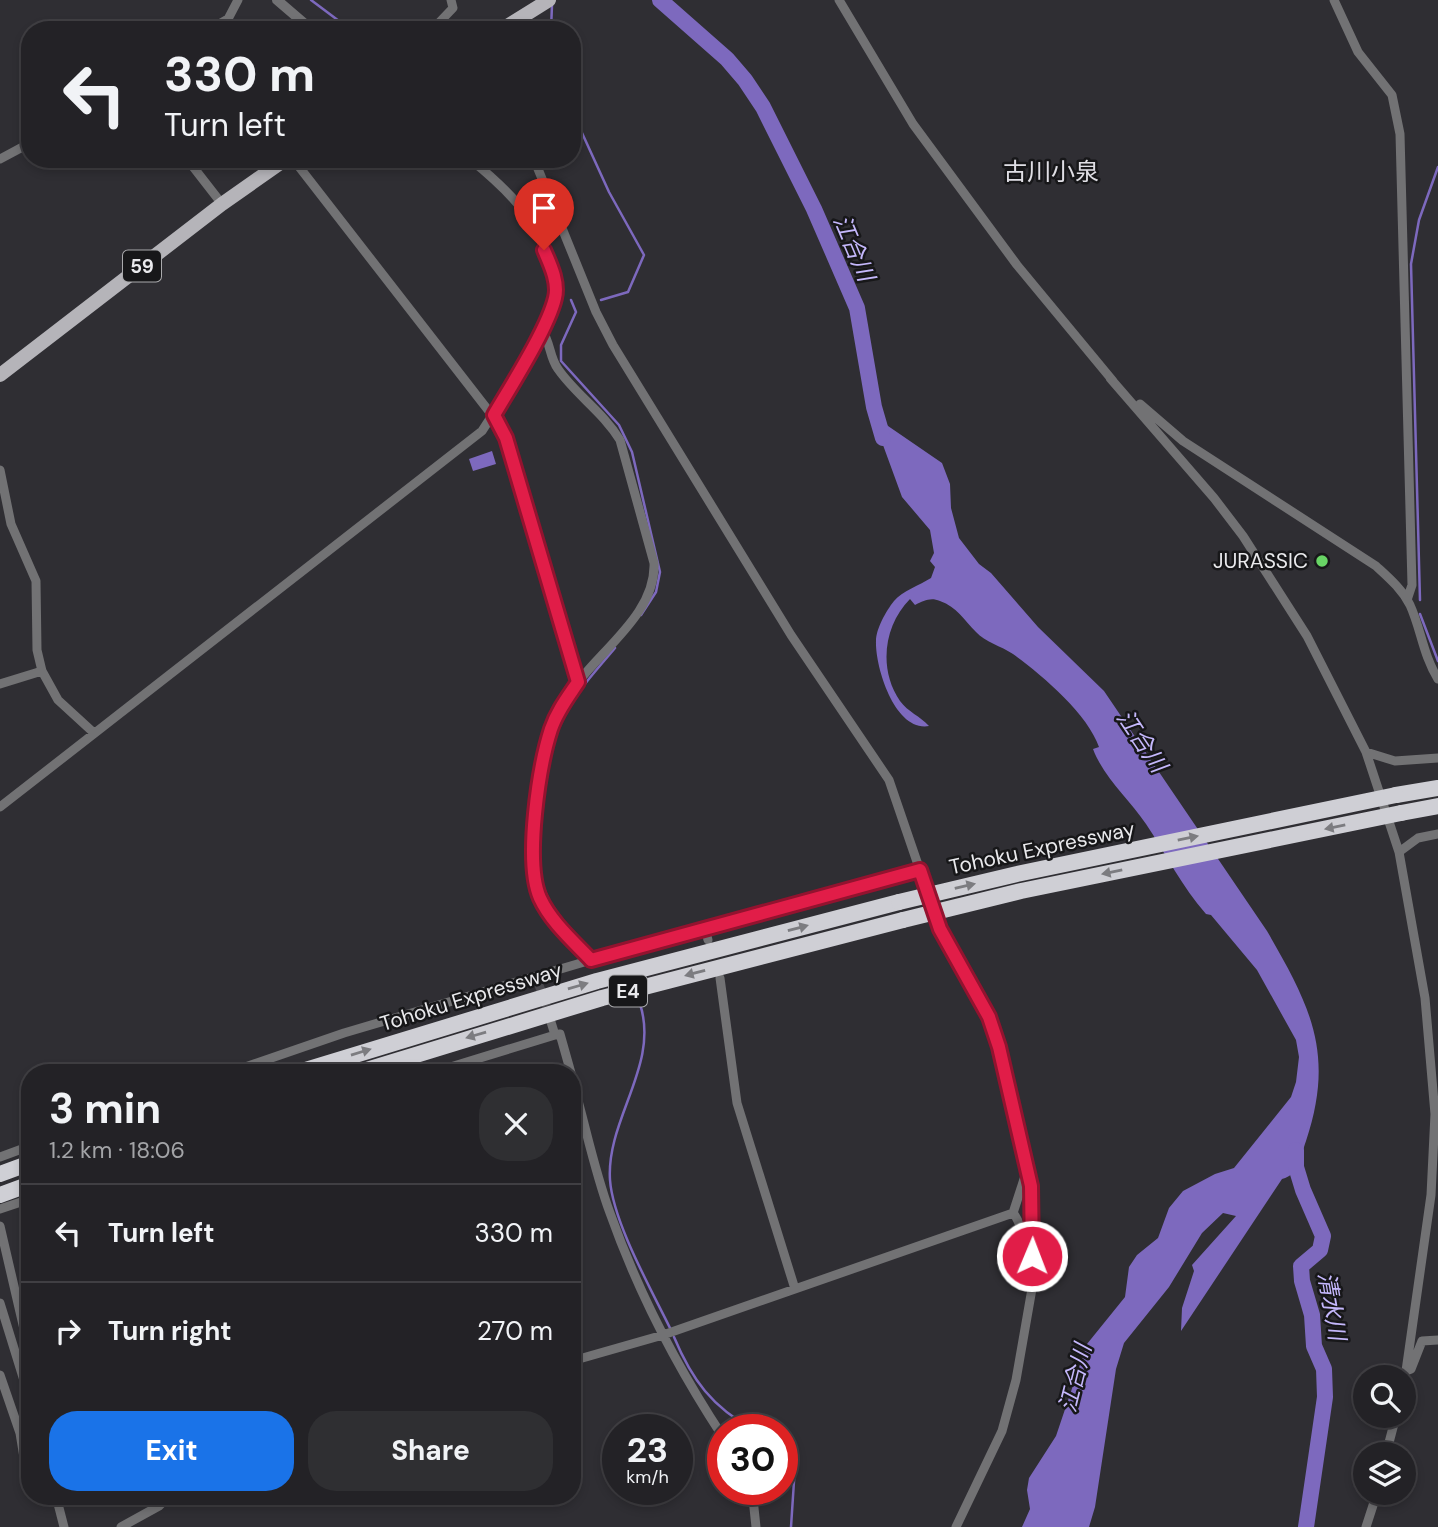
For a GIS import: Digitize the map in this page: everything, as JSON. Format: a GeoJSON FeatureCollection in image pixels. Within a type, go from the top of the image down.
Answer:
{"type":"FeatureCollection","features":[{"type":"Feature","properties":{"kind":"highway","name":"Tohoku Expressway"},"geometry":{"type":"LineString","coordinates":[[325,1064],[597,981],[899,902],[1017,874],[1438,788]]}},
{"type":"Feature","properties":{"kind":"highway","name":"Tohoku Expressway"},"geometry":{"type":"LineString","coordinates":[[386,1064],[602,998],[903,919],[1021,891],[1438,806]]}},
{"type":"Feature","properties":{"kind":"highway"},"geometry":{"type":"LineString","coordinates":[[0,1174],[21,1166]]}},
{"type":"Feature","properties":{"kind":"highway"},"geometry":{"type":"LineString","coordinates":[[0,1195],[21,1187]]}},
{"type":"Feature","properties":{"kind":"main road"},"geometry":{"type":"LineString","coordinates":[[515,21],[549,0]]}},
{"type":"Feature","properties":{"kind":"main road","name":"59"},"geometry":{"type":"LineString","coordinates":[[0,375],[222,204],[273,168]]}},
{"type":"Feature","properties":{"kind":"street"},"geometry":{"type":"LineString","coordinates":[[225,21],[238,0]]}},
{"type":"Feature","properties":{"kind":"street"},"geometry":{"type":"LineString","coordinates":[[277,0],[302,21]]}},
{"type":"Feature","properties":{"kind":"street"},"geometry":{"type":"LineString","coordinates":[[441,21],[453,8],[452,0]]}},
{"type":"Feature","properties":{"kind":"street"},"geometry":{"type":"LineString","coordinates":[[839,0],[913,124],[1017,265],[1110,378],[1182,457],[1243,537],[1307,636],[1366,752],[1399,852],[1424,998],[1434,1114],[1431,1195],[1407,1365]]}},
{"type":"Feature","properties":{"kind":"street"},"geometry":{"type":"LineString","coordinates":[[1334,0],[1358,52],[1392,95],[1400,134],[1412,585],[1407,600]]}},
{"type":"Feature","properties":{"kind":"street"},"geometry":{"type":"LineString","coordinates":[[0,159],[21,148]]}},
{"type":"Feature","properties":{"kind":"street"},"geometry":{"type":"LineString","coordinates":[[194,168],[222,204]]}},
{"type":"Feature","properties":{"kind":"street"},"geometry":{"type":"LineString","coordinates":[[300,168],[494,415],[506,438],[578,682]]}},
{"type":"Feature","properties":{"kind":"street"},"geometry":{"type":"LineString","coordinates":[[0,807],[482,431],[494,415],[541,329],[555,299],[556,290],[535,225],[522,204],[480,168]]}},
{"type":"Feature","properties":{"kind":"street"},"geometry":{"type":"LineString","coordinates":[[538,168],[612,345],[784,623],[889,780],[940,929],[989,1017],[1014,1106],[1031,1186],[1033,1283],[1013,1392],[1002,1431],[956,1527]]}},
{"type":"Feature","properties":{"kind":"street"},"geometry":{"type":"LineString","coordinates":[[541,329],[550,345],[555,366],[612,426],[620,440],[653,563],[654,576],[647,599],[578,682],[558,713],[545,751],[533,868],[540,898],[591,960]]}},
{"type":"Feature","properties":{"kind":"street"},"geometry":{"type":"LineString","coordinates":[[1110,378],[1183,441],[1376,566],[1395,583],[1407,600],[1423,650],[1438,679]]}},
{"type":"Feature","properties":{"kind":"street"},"geometry":{"type":"LineString","coordinates":[[0,470],[11,524],[36,581],[37,650],[42,671],[58,700],[94,733]]}},
{"type":"Feature","properties":{"kind":"street"},"geometry":{"type":"LineString","coordinates":[[0,684],[42,671]]}},
{"type":"Feature","properties":{"kind":"street"},"geometry":{"type":"LineString","coordinates":[[1366,752],[1395,761],[1438,758]]}},
{"type":"Feature","properties":{"kind":"street"},"geometry":{"type":"LineString","coordinates":[[1399,852],[1418,838],[1438,834]]}},
{"type":"Feature","properties":{"kind":"street"},"geometry":{"type":"LineString","coordinates":[[259,1064],[344,1033],[538,981],[591,960],[920,870]]}},
{"type":"Feature","properties":{"kind":"street"},"geometry":{"type":"LineString","coordinates":[[705,928],[708,940]]}},
{"type":"Feature","properties":{"kind":"street"},"geometry":{"type":"LineString","coordinates":[[720,978],[737,1103],[795,1289]]}},
{"type":"Feature","properties":{"kind":"street"},"geometry":{"type":"LineString","coordinates":[[551,1022],[555,1035]]}},
{"type":"Feature","properties":{"kind":"street"},"geometry":{"type":"LineString","coordinates":[[460,1064],[560,1034],[568,1064]]}},
{"type":"Feature","properties":{"kind":"street"},"geometry":{"type":"LineString","coordinates":[[581,1112],[609,1213],[663,1335],[708,1414]]}},
{"type":"Feature","properties":{"kind":"street"},"geometry":{"type":"LineString","coordinates":[[0,1157],[21,1149]]}},
{"type":"Feature","properties":{"kind":"street"},"geometry":{"type":"LineString","coordinates":[[1013,1213],[1026,1172]]}},
{"type":"Feature","properties":{"kind":"street"},"geometry":{"type":"LineString","coordinates":[[0,1209],[21,1202]]}},
{"type":"Feature","properties":{"kind":"street"},"geometry":{"type":"LineString","coordinates":[[581,1358],[663,1335],[1013,1213]]}},
{"type":"Feature","properties":{"kind":"street"},"geometry":{"type":"LineString","coordinates":[[1013,1213],[1019,1221],[1023,1242],[1032,1256]]}},
{"type":"Feature","properties":{"kind":"street"},"geometry":{"type":"LineString","coordinates":[[0,1226],[21,1316]]}},
{"type":"Feature","properties":{"kind":"street"},"geometry":{"type":"LineString","coordinates":[[0,1303],[21,1371]]}},
{"type":"Feature","properties":{"kind":"street"},"geometry":{"type":"LineString","coordinates":[[1413,1365],[1422,1341],[1438,1340]]}},
{"type":"Feature","properties":{"kind":"street"},"geometry":{"type":"LineString","coordinates":[[0,1375],[21,1439]]}},
{"type":"Feature","properties":{"kind":"street"},"geometry":{"type":"LineString","coordinates":[[58,1505],[64,1527]]}},
{"type":"Feature","properties":{"kind":"street"},"geometry":{"type":"LineString","coordinates":[[121,1527],[161,1505]]}},
{"type":"Feature","properties":{"kind":"street"},"geometry":{"type":"LineString","coordinates":[[754,1505],[756,1527]]}},
{"type":"Feature","properties":{"kind":"street"},"geometry":{"type":"LineString","coordinates":[[1366,1527],[1373,1505]]}},
{"type":"Feature","properties":{"kind":"shaded area"},"geometry":{"type":"Polygon","coordinates":[[[872,415],[942,463],[950,484],[951,508],[959,538],[979,564],[991,573],[1038,627],[1104,691],[1267,931],[1296,984],[1314,1032],[1318,1082],[1314,1110],[1296,1169],[1282,1179],[1181,1331],[1182,1308],[1194,1271],[1192,1265],[1236,1216],[1223,1213],[1202,1233],[1169,1287],[1124,1343],[1116,1369],[1095,1507],[1089,1527],[1022,1527],[1030,1509],[1027,1490],[1029,1478],[1056,1436],[1087,1344],[1125,1297],[1129,1267],[1137,1255],[1158,1238],[1169,1208],[1183,1191],[1215,1174],[1234,1168],[1291,1097],[1299,1057],[1296,1040],[1257,970],[1211,915],[1206,914],[1197,904],[1146,824],[1110,779],[1093,749],[1099,747],[1085,721],[1037,672],[1013,654],[988,641],[956,610],[946,604],[930,599],[915,605],[910,599],[894,621],[887,648],[887,662],[893,688],[900,701],[929,726],[917,725],[906,719],[897,709],[883,681],[876,636],[882,620],[897,597],[931,578],[935,567],[930,561],[934,553],[930,530],[902,497],[872,415]]]}},
{"type":"Feature","properties":{"kind":"shaded area"},"geometry":{"type":"Polygon","coordinates":[[[492,451],[496,464],[473,471],[469,459],[492,451]]]}},
{"type":"Feature","properties":{"kind":"waterway"},"geometry":{"type":"LineString","coordinates":[[311,0],[339,21]]}},
{"type":"Feature","properties":{"kind":"waterway","name":"江合川"},"geometry":{"type":"LineString","coordinates":[[660,0],[727,59],[763,107],[814,209],[857,308],[874,407],[883,438]]}},
{"type":"Feature","properties":{"kind":"waterway"},"geometry":{"type":"LineString","coordinates":[[551,21],[552,5]]}},
{"type":"Feature","properties":{"kind":"waterway"},"geometry":{"type":"LineString","coordinates":[[581,131],[609,192],[644,255],[628,292],[601,300]]}},
{"type":"Feature","properties":{"kind":"waterway"},"geometry":{"type":"LineString","coordinates":[[1420,600],[1411,264],[1419,220],[1438,167]]}},
{"type":"Feature","properties":{"kind":"waterway"},"geometry":{"type":"LineString","coordinates":[[571,300],[576,312],[561,345],[561,361],[619,425],[632,452],[660,572],[656,592],[641,615]]}},
{"type":"Feature","properties":{"kind":"waterway"},"geometry":{"type":"LineString","coordinates":[[1420,614],[1438,661]]}},
{"type":"Feature","properties":{"kind":"waterway"},"geometry":{"type":"LineString","coordinates":[[596,955],[554,910],[541,881],[538,855],[548,774],[559,725],[577,694],[615,648]]}},
{"type":"Feature","properties":{"kind":"waterway"},"geometry":{"type":"LineString","coordinates":[[640,1004],[644,1027],[643,1049],[616,1135],[610,1180],[625,1235],[670,1328]]}},
{"type":"Feature","properties":{"kind":"waterway","name":"清水川"},"geometry":{"type":"LineString","coordinates":[[1296,1150],[1296,1167],[1303,1190],[1323,1236],[1320,1250],[1301,1266],[1302,1281],[1312,1315],[1314,1346],[1324,1369],[1325,1397],[1306,1527]]}},
{"type":"Feature","properties":{"kind":"waterway"},"geometry":{"type":"LineString","coordinates":[[674,1337],[696,1379],[729,1414]]}},
{"type":"Feature","properties":{"kind":"waterway"},"geometry":{"type":"LineString","coordinates":[[791,1527],[792,1505]]}},
{"type":"Feature","properties":{"kind":"tunnel"},"geometry":{"type":"LineString","coordinates":[[539,985],[550,1017]]}},
{"type":"Feature","properties":{"kind":"place","name":"JURASSIC"},"geometry":{"type":"Point","coordinates":[1322,561]}},
{"type":"Feature","properties":{"kind":"district","name":"古川小泉"},"geometry":{"type":"Point","coordinates":[1051,171]}},
{"type":"Feature","properties":{"kind":"route"},"geometry":{"type":"LineString","coordinates":[[544,250],[553,275],[555,299],[515,380],[494,415],[506,438],[578,682],[558,713],[545,751],[532,852],[540,898],[556,923],[591,960],[920,870],[940,929],[983,1004],[999,1047],[1031,1186],[1032,1256]]}}]}
